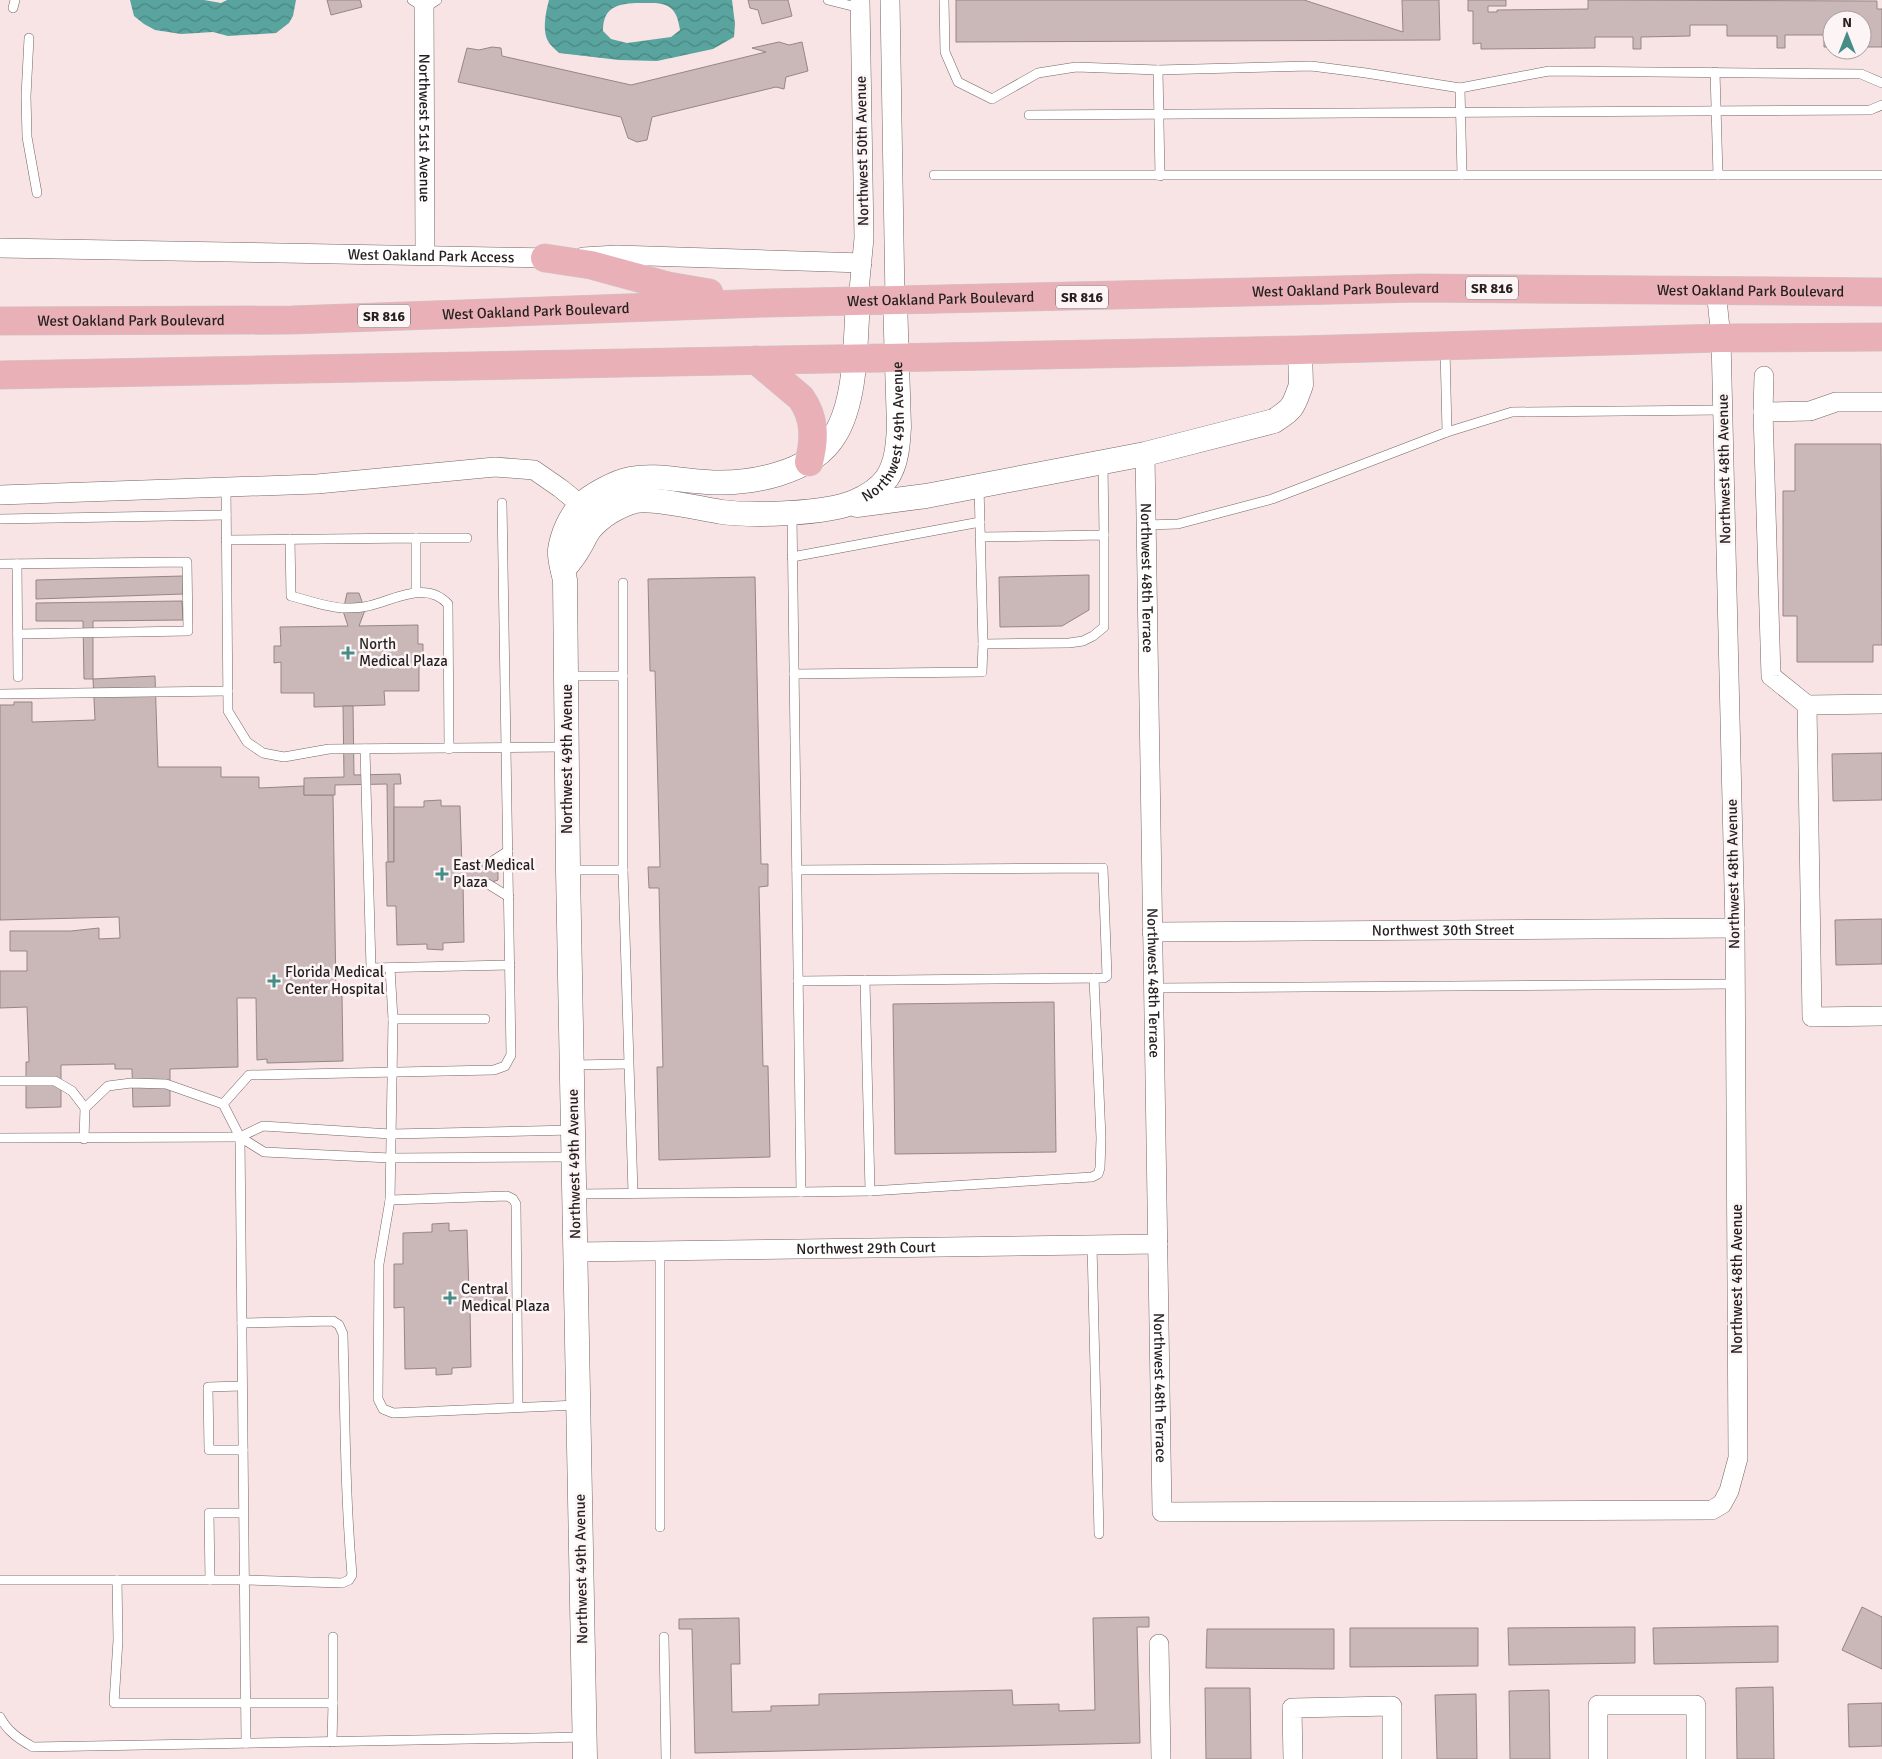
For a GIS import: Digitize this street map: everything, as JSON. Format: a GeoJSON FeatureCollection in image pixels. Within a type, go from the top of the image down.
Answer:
{"type":"FeatureCollection","features":[{"type":"Feature","properties":{"kind":"main road"},"geometry":{"type":"LineString","coordinates":[[545,258],[591,265],[668,286],[767,303]]}},
{"type":"Feature","properties":{"kind":"main road","name":"West Oakland Park Boulevard"},"geometry":{"type":"LineString","coordinates":[[0,321],[292,320],[767,303],[1420,288],[1882,292]]}},
{"type":"Feature","properties":{"kind":"main road"},"geometry":{"type":"LineString","coordinates":[[0,375],[1300,350],[1721,338],[1882,337]]}},
{"type":"Feature","properties":{"kind":"main road"},"geometry":{"type":"LineString","coordinates":[[756,360],[801,398],[806,406],[814,433],[814,445],[809,462]]}},
{"type":"Feature","properties":{"kind":"street","name":"Northwest 50th Avenue"},"geometry":{"type":"LineString","coordinates":[[890,0],[895,300]]}},
{"type":"Feature","properties":{"kind":"street","name":"Northwest 51st Avenue"},"geometry":{"type":"LineString","coordinates":[[424,255],[425,2]]}},
{"type":"Feature","properties":{"kind":"street","name":"Northwest 50th Avenue"},"geometry":{"type":"LineString","coordinates":[[858,301],[864,238],[860,4]]}},
{"type":"Feature","properties":{"kind":"street","name":"West Oakland Park Access"},"geometry":{"type":"LineString","coordinates":[[0,248],[545,258],[617,255],[862,263]]}},
{"type":"Feature","properties":{"kind":"street","name":"Northwest 48th Avenue"},"geometry":{"type":"LineString","coordinates":[[1162,1512],[1712,1510],[1722,1504],[1729,1491],[1738,1458],[1735,928],[1721,338],[1716,290]]}},
{"type":"Feature","properties":{"kind":"street","name":"Northwest 49th Avenue"},"geometry":{"type":"LineString","coordinates":[[563,570],[578,551],[590,529],[605,516],[636,501],[649,501],[725,512],[792,512],[834,508],[854,502],[880,486],[888,476],[896,459],[899,427],[895,300]]}},
{"type":"Feature","properties":{"kind":"street","name":"Northwest 49th Avenue"},"geometry":{"type":"LineString","coordinates":[[585,1748],[568,870],[565,580],[559,552],[569,522],[581,505],[609,487],[629,479],[655,477],[704,482],[739,482],[791,470],[809,462],[823,450],[836,434],[850,398],[858,301]]}},
{"type":"Feature","properties":{"kind":"street"},"geometry":{"type":"LineString","coordinates":[[834,508],[926,496],[1145,454],[1274,421],[1291,410],[1301,385],[1300,350]]}},
{"type":"Feature","properties":{"kind":"street"},"geometry":{"type":"LineString","coordinates":[[1764,376],[1763,412],[1771,676],[1807,705],[1882,704]]}},
{"type":"Feature","properties":{"kind":"street"},"geometry":{"type":"LineString","coordinates":[[1763,412],[1810,411],[1836,402],[1882,402]]}},
{"type":"Feature","properties":{"kind":"street","name":"Northwest 48th Terrace"},"geometry":{"type":"LineString","coordinates":[[1145,454],[1162,1512]]}},
{"type":"Feature","properties":{"kind":"street"},"geometry":{"type":"LineString","coordinates":[[0,495],[317,484],[495,467],[534,470],[581,505]]}},
{"type":"Feature","properties":{"kind":"street"},"geometry":{"type":"LineString","coordinates":[[1807,705],[1812,1017],[1882,1016]]}},
{"type":"Feature","properties":{"kind":"street","name":"Northwest 30th Street"},"geometry":{"type":"LineString","coordinates":[[1152,932],[1735,928]]}},
{"type":"Feature","properties":{"kind":"street","name":"Northwest 29th Court"},"geometry":{"type":"LineString","coordinates":[[575,1252],[1158,1244]]}},
{"type":"Feature","properties":{"kind":"street"},"geometry":{"type":"LineString","coordinates":[[1159,1644],[1161,1759]]}},
{"type":"Feature","properties":{"kind":"street"},"geometry":{"type":"LineString","coordinates":[[1598,1759],[1598,1705],[1696,1705],[1696,1759]]}},
{"type":"Feature","properties":{"kind":"street"},"geometry":{"type":"LineString","coordinates":[[1293,1759],[1292,1708],[1392,1706],[1392,1759]]}},
{"type":"Feature","properties":{"kind":"lane"},"geometry":{"type":"LineString","coordinates":[[828,0],[860,4]]}},
{"type":"Feature","properties":{"kind":"lane"},"geometry":{"type":"LineString","coordinates":[[944,0],[945,52],[958,82],[992,99],[1038,73],[1076,67],[1158,70],[1310,66],[1460,88],[1549,71],[1861,74],[1882,84]]}},
{"type":"Feature","properties":{"kind":"lane"},"geometry":{"type":"LineString","coordinates":[[29,38],[26,96],[27,136],[37,193]]}},
{"type":"Feature","properties":{"kind":"lane"},"geometry":{"type":"LineString","coordinates":[[1158,70],[1160,176]]}},
{"type":"Feature","properties":{"kind":"lane"},"geometry":{"type":"LineString","coordinates":[[1714,72],[1718,175]]}},
{"type":"Feature","properties":{"kind":"lane"},"geometry":{"type":"LineString","coordinates":[[1460,88],[1462,176]]}},
{"type":"Feature","properties":{"kind":"lane"},"geometry":{"type":"LineString","coordinates":[[1029,115],[1870,110],[1882,106]]}},
{"type":"Feature","properties":{"kind":"lane"},"geometry":{"type":"LineString","coordinates":[[934,175],[1882,175]]}},
{"type":"Feature","properties":{"kind":"lane"},"geometry":{"type":"LineString","coordinates":[[1445,345],[1447,432]]}},
{"type":"Feature","properties":{"kind":"lane"},"geometry":{"type":"LineString","coordinates":[[1146,525],[1178,524],[1272,499],[1447,432],[1512,412],[1722,410]]}},
{"type":"Feature","properties":{"kind":"lane"},"geometry":{"type":"LineString","coordinates":[[983,644],[1069,643],[1088,639],[1104,628],[1103,462]]}},
{"type":"Feature","properties":{"kind":"lane"},"geometry":{"type":"LineString","coordinates":[[794,674],[982,672],[979,486]]}},
{"type":"Feature","properties":{"kind":"lane"},"geometry":{"type":"LineString","coordinates":[[226,487],[228,711],[247,742],[263,753],[284,757],[329,749],[568,747]]}},
{"type":"Feature","properties":{"kind":"lane"},"geometry":{"type":"LineString","coordinates":[[223,1104],[249,1075],[494,1070],[505,1066],[511,1056],[502,503]]}},
{"type":"Feature","properties":{"kind":"lane"},"geometry":{"type":"LineString","coordinates":[[792,512],[802,1192]]}},
{"type":"Feature","properties":{"kind":"lane"},"geometry":{"type":"LineString","coordinates":[[0,519],[226,515]]}},
{"type":"Feature","properties":{"kind":"lane"},"geometry":{"type":"LineString","coordinates":[[792,557],[980,522]]}},
{"type":"Feature","properties":{"kind":"lane"},"geometry":{"type":"LineString","coordinates":[[980,537],[1104,535]]}},
{"type":"Feature","properties":{"kind":"lane"},"geometry":{"type":"LineString","coordinates":[[416,538],[416,592]]}},
{"type":"Feature","properties":{"kind":"lane"},"geometry":{"type":"LineString","coordinates":[[226,540],[467,538]]}},
{"type":"Feature","properties":{"kind":"lane"},"geometry":{"type":"LineString","coordinates":[[290,539],[292,596],[342,608],[366,607],[416,592],[432,592],[441,596],[448,604],[449,749]]}},
{"type":"Feature","properties":{"kind":"lane"},"geometry":{"type":"LineString","coordinates":[[0,564],[187,562],[188,632],[18,634]]}},
{"type":"Feature","properties":{"kind":"lane"},"geometry":{"type":"LineString","coordinates":[[17,564],[18,677]]}},
{"type":"Feature","properties":{"kind":"lane"},"geometry":{"type":"LineString","coordinates":[[623,583],[623,870],[633,1193]]}},
{"type":"Feature","properties":{"kind":"lane"},"geometry":{"type":"LineString","coordinates":[[567,676],[623,676]]}},
{"type":"Feature","properties":{"kind":"lane"},"geometry":{"type":"LineString","coordinates":[[0,694],[228,691]]}},
{"type":"Feature","properties":{"kind":"lane"},"geometry":{"type":"LineString","coordinates":[[365,749],[371,968],[510,965]]}},
{"type":"Feature","properties":{"kind":"lane"},"geometry":{"type":"LineString","coordinates":[[488,864],[508,851]]}},
{"type":"Feature","properties":{"kind":"lane"},"geometry":{"type":"LineString","coordinates":[[797,870],[1103,868],[1107,976],[1104,978],[798,981]]}},
{"type":"Feature","properties":{"kind":"lane"},"geometry":{"type":"LineString","coordinates":[[568,870],[623,870]]}},
{"type":"Feature","properties":{"kind":"lane"},"geometry":{"type":"LineString","coordinates":[[488,884],[509,897]]}},
{"type":"Feature","properties":{"kind":"lane"},"geometry":{"type":"LineString","coordinates":[[390,968],[393,1018],[392,1134],[390,1200],[379,1264],[378,1399],[383,1409],[393,1413],[578,1405]]}},
{"type":"Feature","properties":{"kind":"lane"},"geometry":{"type":"LineString","coordinates":[[575,1194],[870,1191],[1092,1177],[1098,1174],[1100,1168],[1101,1138],[1094,978]]}},
{"type":"Feature","properties":{"kind":"lane"},"geometry":{"type":"LineString","coordinates":[[864,980],[870,1191]]}},
{"type":"Feature","properties":{"kind":"lane"},"geometry":{"type":"LineString","coordinates":[[1153,988],[1735,984]]}},
{"type":"Feature","properties":{"kind":"lane"},"geometry":{"type":"LineString","coordinates":[[393,1018],[485,1018]]}},
{"type":"Feature","properties":{"kind":"lane"},"geometry":{"type":"LineString","coordinates":[[572,1065],[628,1064]]}},
{"type":"Feature","properties":{"kind":"lane"},"geometry":{"type":"LineString","coordinates":[[0,1081],[55,1081],[72,1091],[85,1108],[84,1139]]}},
{"type":"Feature","properties":{"kind":"lane"},"geometry":{"type":"LineString","coordinates":[[85,1108],[108,1086],[131,1083],[166,1084],[223,1104],[240,1137],[246,1743]]}},
{"type":"Feature","properties":{"kind":"lane"},"geometry":{"type":"LineString","coordinates":[[0,1138],[240,1137],[263,1126],[392,1134],[574,1130]]}},
{"type":"Feature","properties":{"kind":"lane"},"geometry":{"type":"LineString","coordinates":[[240,1137],[264,1152],[390,1158],[574,1157]]}},
{"type":"Feature","properties":{"kind":"lane"},"geometry":{"type":"LineString","coordinates":[[390,1200],[507,1196],[513,1199],[516,1204],[518,1407]]}},
{"type":"Feature","properties":{"kind":"lane"},"geometry":{"type":"LineString","coordinates":[[1092,1246],[1099,1534]]}},
{"type":"Feature","properties":{"kind":"lane"},"geometry":{"type":"LineString","coordinates":[[660,1251],[660,1527]]}},
{"type":"Feature","properties":{"kind":"lane"},"geometry":{"type":"LineString","coordinates":[[0,1580],[244,1580],[342,1583],[350,1580],[352,1575],[345,1460],[344,1334],[339,1325],[333,1321],[242,1323]]}},
{"type":"Feature","properties":{"kind":"lane"},"geometry":{"type":"LineString","coordinates":[[242,1386],[208,1387],[209,1450],[243,1450]]}},
{"type":"Feature","properties":{"kind":"lane"},"geometry":{"type":"LineString","coordinates":[[210,1580],[209,1513],[243,1513]]}},
{"type":"Feature","properties":{"kind":"lane"},"geometry":{"type":"LineString","coordinates":[[117,1580],[118,1640],[114,1704],[333,1703]]}},
{"type":"Feature","properties":{"kind":"lane"},"geometry":{"type":"LineString","coordinates":[[332,1742],[333,1637]]}},
{"type":"Feature","properties":{"kind":"lane"},"geometry":{"type":"LineString","coordinates":[[664,1637],[666,1759]]}},
{"type":"Feature","properties":{"kind":"lane"},"geometry":{"type":"LineString","coordinates":[[0,1717],[5,1727],[19,1739],[33,1747],[332,1742],[585,1748]]}},
{"type":"Feature","properties":{"kind":"water"},"geometry":{"type":"Polygon","coordinates":[[[130,0],[204,0],[221,3],[227,0],[296,0],[293,16],[289,23],[276,33],[228,36],[213,32],[181,34],[155,30],[134,16],[130,0]]]}},
{"type":"Feature","properties":{"kind":"water"},"geometry":{"type":"Polygon","coordinates":[[[549,0],[732,0],[735,24],[734,37],[713,49],[657,61],[619,60],[559,53],[548,41],[545,32],[549,0]],[[636,3],[617,6],[608,12],[605,17],[603,31],[611,39],[627,43],[671,37],[680,30],[678,20],[671,8],[660,4],[636,3]]]}},
{"type":"Feature","properties":{"kind":"building"},"geometry":{"type":"Polygon","coordinates":[[[327,0],[360,0],[362,7],[331,15],[327,0]]]}},
{"type":"Feature","properties":{"kind":"building"},"geometry":{"type":"Polygon","coordinates":[[[748,0],[788,0],[792,16],[762,24],[758,10],[750,8],[748,0]]]}},
{"type":"Feature","properties":{"kind":"building"},"geometry":{"type":"Polygon","coordinates":[[[956,0],[1304,0],[1403,32],[1402,0],[1439,0],[1440,40],[956,42],[956,0]]]}},
{"type":"Feature","properties":{"kind":"building"},"geometry":{"type":"Polygon","coordinates":[[[1468,0],[1506,0],[1506,6],[1488,6],[1488,12],[1497,12],[1497,10],[1588,9],[1588,0],[1877,1],[1877,9],[1882,9],[1882,47],[1872,47],[1872,10],[1822,10],[1822,35],[1785,35],[1785,48],[1777,48],[1777,36],[1727,36],[1727,25],[1690,25],[1690,36],[1641,37],[1641,49],[1633,49],[1633,37],[1595,37],[1595,48],[1481,49],[1481,43],[1473,44],[1473,11],[1468,11],[1468,0]]]}},
{"type":"Feature","properties":{"kind":"building"},"geometry":{"type":"Polygon","coordinates":[[[779,42],[789,45],[802,42],[808,71],[786,77],[784,89],[776,87],[652,117],[647,140],[637,142],[628,138],[621,117],[458,82],[467,48],[479,50],[492,47],[501,48],[502,56],[631,85],[766,52],[752,48],[779,42]]]}},
{"type":"Feature","properties":{"kind":"building"},"geometry":{"type":"Polygon","coordinates":[[[1795,444],[1881,444],[1882,645],[1873,645],[1873,662],[1797,662],[1797,616],[1783,616],[1783,491],[1795,491],[1795,444]]]}},
{"type":"Feature","properties":{"kind":"building"},"geometry":{"type":"Polygon","coordinates":[[[1089,575],[1089,610],[1062,626],[1000,627],[999,577],[1089,575]]]}},
{"type":"Feature","properties":{"kind":"building"},"geometry":{"type":"Polygon","coordinates":[[[183,576],[183,594],[36,599],[36,580],[183,576]]]}},
{"type":"Feature","properties":{"kind":"building"},"geometry":{"type":"Polygon","coordinates":[[[755,577],[761,864],[768,864],[768,886],[759,887],[763,1066],[768,1066],[770,1157],[659,1160],[657,1067],[663,1067],[659,888],[649,888],[648,867],[660,867],[655,671],[650,671],[648,579],[755,577]]]}},
{"type":"Feature","properties":{"kind":"building","name":"North Medical Plaza"},"geometry":{"type":"Polygon","coordinates":[[[347,593],[359,593],[365,610],[359,626],[418,625],[418,644],[423,644],[423,660],[419,660],[419,691],[384,691],[385,705],[314,707],[314,693],[281,693],[281,662],[274,663],[274,646],[281,646],[280,627],[348,626],[343,611],[347,593]]]}},
{"type":"Feature","properties":{"kind":"building"},"geometry":{"type":"Polygon","coordinates":[[[182,601],[183,620],[93,621],[93,679],[84,679],[83,621],[36,621],[36,603],[182,601]]]}},
{"type":"Feature","properties":{"kind":"building"},"geometry":{"type":"Polygon","coordinates":[[[155,676],[158,767],[221,767],[221,777],[259,777],[259,788],[304,786],[304,795],[333,795],[336,996],[342,996],[343,1061],[267,1063],[267,1059],[257,1060],[256,998],[237,998],[238,1067],[170,1069],[170,1106],[133,1107],[132,1069],[115,1069],[115,1064],[61,1065],[61,1107],[26,1108],[26,1062],[29,1062],[27,1007],[0,1008],[0,971],[27,971],[27,951],[10,951],[10,931],[71,931],[99,928],[99,939],[120,938],[119,917],[0,920],[0,705],[14,705],[14,702],[32,702],[32,722],[95,720],[93,679],[155,676]]]}},
{"type":"Feature","properties":{"kind":"building"},"geometry":{"type":"Polygon","coordinates":[[[343,706],[353,706],[354,775],[400,774],[401,784],[394,784],[394,862],[388,862],[387,784],[335,785],[335,795],[304,795],[304,778],[344,777],[343,706]]]}},
{"type":"Feature","properties":{"kind":"building"},"geometry":{"type":"Polygon","coordinates":[[[1882,753],[1882,800],[1833,801],[1832,754],[1882,753]]]}},
{"type":"Feature","properties":{"kind":"building","name":"East Medical Plaza"},"geometry":{"type":"Polygon","coordinates":[[[441,800],[441,806],[460,806],[462,868],[480,862],[498,868],[498,880],[481,886],[463,882],[464,942],[443,943],[443,950],[427,949],[427,944],[397,945],[396,906],[387,906],[386,862],[394,862],[394,807],[424,807],[424,801],[441,800]]]}},
{"type":"Feature","properties":{"kind":"building"},"geometry":{"type":"Polygon","coordinates":[[[1882,919],[1882,964],[1836,965],[1835,920],[1882,919]]]}},
{"type":"Feature","properties":{"kind":"building"},"geometry":{"type":"Polygon","coordinates":[[[1054,1002],[1056,1152],[895,1154],[893,1004],[1054,1002]]]}},
{"type":"Feature","properties":{"kind":"building","name":"Central Medical Plaza"},"geometry":{"type":"Polygon","coordinates":[[[449,1223],[449,1231],[467,1230],[469,1293],[487,1285],[507,1292],[507,1304],[488,1310],[470,1308],[471,1367],[452,1368],[452,1374],[436,1375],[436,1368],[405,1369],[404,1307],[394,1308],[394,1264],[403,1264],[403,1233],[432,1232],[432,1224],[449,1223]]]}},
{"type":"Feature","properties":{"kind":"building"},"geometry":{"type":"Polygon","coordinates":[[[1862,1607],[1882,1617],[1882,1669],[1842,1650],[1862,1607]]]}},
{"type":"Feature","properties":{"kind":"building"},"geometry":{"type":"Polygon","coordinates":[[[1149,1617],[1149,1627],[1137,1627],[1140,1743],[695,1753],[692,1629],[679,1629],[679,1619],[739,1618],[740,1664],[731,1664],[732,1712],[771,1711],[771,1706],[819,1705],[819,1694],[1012,1690],[1013,1705],[1059,1704],[1059,1711],[1095,1710],[1093,1618],[1149,1617]]]}},
{"type":"Feature","properties":{"kind":"building"},"geometry":{"type":"Polygon","coordinates":[[[1778,1626],[1778,1662],[1654,1664],[1653,1628],[1778,1626]]]}},
{"type":"Feature","properties":{"kind":"building"},"geometry":{"type":"Polygon","coordinates":[[[1635,1627],[1635,1663],[1509,1665],[1508,1628],[1635,1627]]]}},
{"type":"Feature","properties":{"kind":"building"},"geometry":{"type":"Polygon","coordinates":[[[1350,1628],[1478,1628],[1478,1666],[1350,1667],[1350,1628]]]}},
{"type":"Feature","properties":{"kind":"building"},"geometry":{"type":"Polygon","coordinates":[[[1207,1629],[1334,1629],[1334,1669],[1206,1668],[1207,1629]]]}},
{"type":"Feature","properties":{"kind":"building"},"geometry":{"type":"Polygon","coordinates":[[[1773,1687],[1774,1759],[1737,1759],[1736,1688],[1773,1687]]]}},
{"type":"Feature","properties":{"kind":"building"},"geometry":{"type":"Polygon","coordinates":[[[1205,1688],[1250,1688],[1251,1759],[1206,1759],[1205,1688]]]}},
{"type":"Feature","properties":{"kind":"building"},"geometry":{"type":"Polygon","coordinates":[[[1549,1690],[1550,1759],[1510,1759],[1509,1691],[1549,1690]]]}},
{"type":"Feature","properties":{"kind":"building"},"geometry":{"type":"Polygon","coordinates":[[[1476,1694],[1477,1759],[1437,1759],[1435,1695],[1476,1694]]]}},
{"type":"Feature","properties":{"kind":"building"},"geometry":{"type":"Polygon","coordinates":[[[1882,1703],[1882,1746],[1849,1747],[1848,1704],[1882,1703]]]}},
{"type":"Feature","properties":{"kind":"place","name":"North Medical Plaza"},"geometry":{"type":"Point","coordinates":[348,653]}},
{"type":"Feature","properties":{"kind":"place","name":"East Medical Plaza"},"geometry":{"type":"Point","coordinates":[442,874]}},
{"type":"Feature","properties":{"kind":"place","name":"Florida Medical Center Hospital"},"geometry":{"type":"Point","coordinates":[274,981]}},
{"type":"Feature","properties":{"kind":"place","name":"Central Medical Plaza"},"geometry":{"type":"Point","coordinates":[450,1298]}}]}
